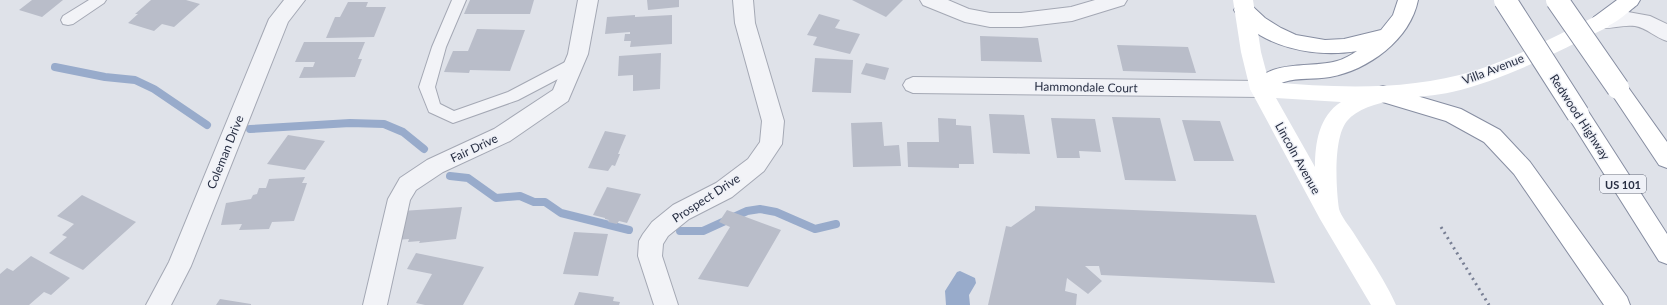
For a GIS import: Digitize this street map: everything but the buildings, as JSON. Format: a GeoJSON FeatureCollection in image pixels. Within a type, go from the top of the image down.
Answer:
{"type":"FeatureCollection","features":[{"type":"Feature","properties":{"kind":"main road"},"geometry":{"type":"LineString","coordinates":[[1260,89],[1264,84],[1278,76],[1326,70],[1350,64],[1372,51],[1398,24],[1404,13],[1408,0]]}},
{"type":"Feature","properties":{"kind":"main road","name":"Redwood Highway"},"geometry":{"type":"LineString","coordinates":[[1505,0],[1667,254]]}},
{"type":"Feature","properties":{"kind":"main road"},"geometry":{"type":"LineString","coordinates":[[1557,0],[1667,159]]}},
{"type":"Feature","properties":{"kind":"main road"},"geometry":{"type":"LineString","coordinates":[[1601,22],[1630,0]]}},
{"type":"Feature","properties":{"kind":"main road"},"geometry":{"type":"LineString","coordinates":[[1244,5],[1258,23],[1277,35],[1298,43],[1316,47],[1335,48],[1351,46],[1390,33]]}},
{"type":"Feature","properties":{"kind":"main road","name":"Lincoln Avenue"},"geometry":{"type":"LineString","coordinates":[[1244,5],[1251,52],[1260,89],[1328,212],[1384,305]]}},
{"type":"Feature","properties":{"kind":"main road","name":"Villa Avenue"},"geometry":{"type":"LineString","coordinates":[[1260,89],[1322,94],[1383,94],[1431,88],[1480,77],[1601,22]]}},
{"type":"Feature","properties":{"kind":"main road"},"geometry":{"type":"LineString","coordinates":[[1328,212],[1327,142],[1331,126],[1341,113],[1350,107],[1383,94],[1453,115],[1492,136],[1522,168],[1618,305]]}},
{"type":"Feature","properties":{"kind":"street","name":"Coleman Drive"},"geometry":{"type":"LineString","coordinates":[[158,305],[179,266],[279,19],[295,0]]}},
{"type":"Feature","properties":{"kind":"street","name":"Fair Drive"},"geometry":{"type":"LineString","coordinates":[[375,305],[399,199],[408,184],[435,166],[502,135],[561,95],[578,54],[588,0]]}},
{"type":"Feature","properties":{"kind":"street","name":"Prospect Drive"},"geometry":{"type":"LineString","coordinates":[[666,305],[650,256],[651,241],[660,229],[681,212],[724,190],[756,165],[771,144],[773,121],[744,23],[743,0]]}},
{"type":"Feature","properties":{"kind":"street"},"geometry":{"type":"LineString","coordinates":[[930,0],[965,15],[990,20],[1022,20],[1072,14],[1117,0]]}},
{"type":"Feature","properties":{"kind":"street","name":"Villa Avenue"},"geometry":{"type":"LineString","coordinates":[[1601,22],[1613,18],[1631,18],[1650,24],[1667,34]]}},
{"type":"Feature","properties":{"kind":"street","name":"Hammondale Court"},"geometry":{"type":"LineString","coordinates":[[913,85],[1260,89]]}},
{"type":"Feature","properties":{"kind":"lane"},"geometry":{"type":"LineString","coordinates":[[68,20],[99,0]]}},
{"type":"Feature","properties":{"kind":"lane"},"geometry":{"type":"LineString","coordinates":[[459,0],[439,47],[427,86],[434,108],[453,117],[513,96],[574,64]]}},
{"type":"Feature","properties":{"kind":"water"},"geometry":{"type":"Polygon","coordinates":[[[960,271],[975,278],[976,283],[969,295],[970,305],[946,305],[945,291],[957,272],[960,271]]]}},
{"type":"Feature","properties":{"kind":"waterway"},"geometry":{"type":"LineString","coordinates":[[55,67],[105,77],[135,80],[154,89],[207,125]]}},
{"type":"Feature","properties":{"kind":"waterway"},"geometry":{"type":"LineString","coordinates":[[250,129],[350,123],[384,124],[403,132],[424,149]]}},
{"type":"Feature","properties":{"kind":"waterway"},"geometry":{"type":"LineString","coordinates":[[450,176],[468,178],[496,198],[520,196],[534,202],[545,202],[561,213],[629,230]]}},
{"type":"Feature","properties":{"kind":"waterway"},"geometry":{"type":"LineString","coordinates":[[680,231],[703,231],[747,211],[760,209],[776,212],[815,229],[836,224]]}},
{"type":"Feature","properties":{"kind":"railway"},"geometry":{"type":"LineString","coordinates":[[1441,227],[1489,305]]}}]}
